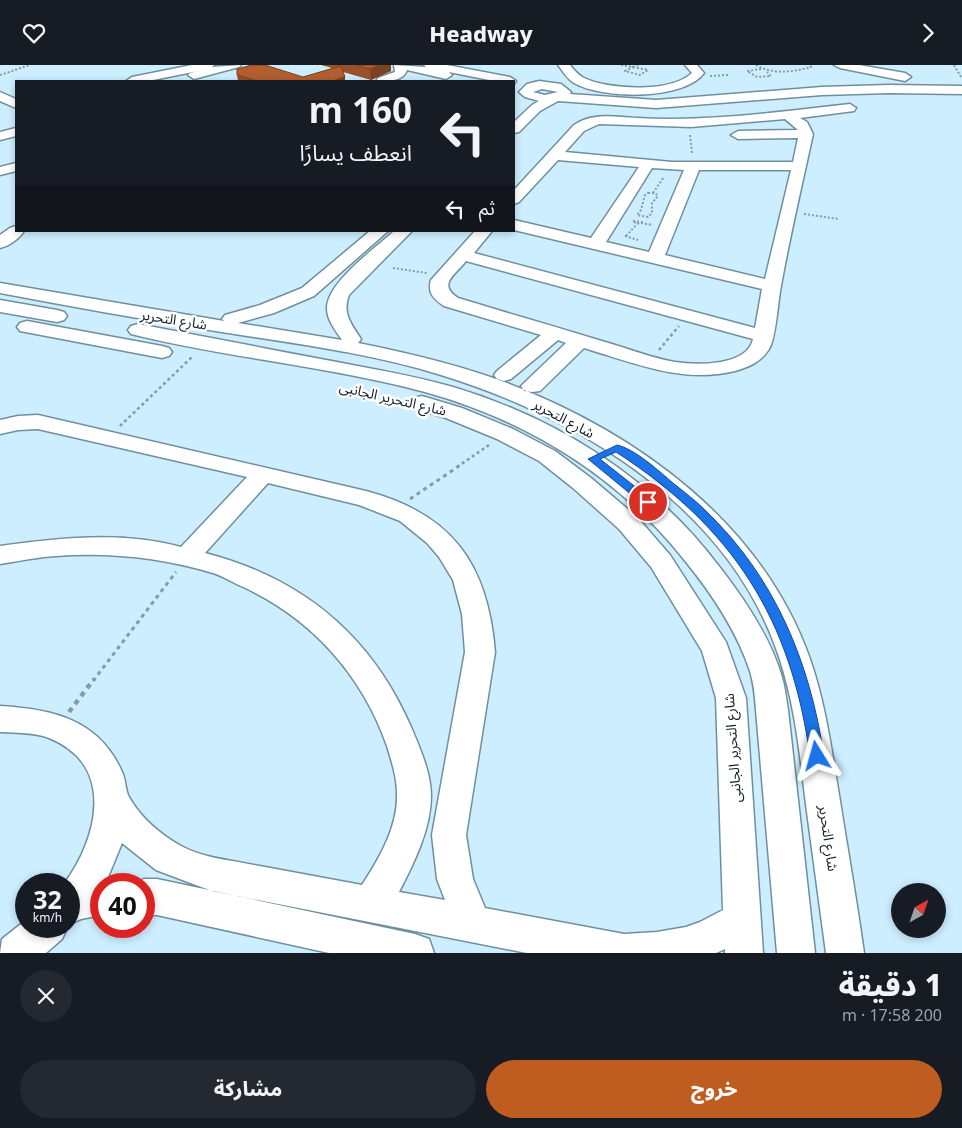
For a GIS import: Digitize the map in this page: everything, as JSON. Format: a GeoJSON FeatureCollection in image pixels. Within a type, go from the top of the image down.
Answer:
{"type":"FeatureCollection","features":[{"type":"Feature","properties":{"kind":"street"},"geometry":{"type":"LineString","coordinates":[[430,65],[461,72],[488,74],[507,80]]}},
{"type":"Feature","properties":{"kind":"street"},"geometry":{"type":"LineString","coordinates":[[565,66],[578,65]]}},
{"type":"Feature","properties":{"kind":"street"},"geometry":{"type":"LineString","coordinates":[[840,65],[896,76],[962,79]]}},
{"type":"Feature","properties":{"kind":"street"},"geometry":{"type":"LineString","coordinates":[[565,66],[573,77],[581,82],[609,88],[653,90],[687,83],[694,79],[698,73],[692,66]]}},
{"type":"Feature","properties":{"kind":"street"},"geometry":{"type":"LineString","coordinates":[[692,66],[706,67]]}},
{"type":"Feature","properties":{"kind":"street"},"geometry":{"type":"LineString","coordinates":[[176,80],[239,68]]}},
{"type":"Feature","properties":{"kind":"street"},"geometry":{"type":"LineString","coordinates":[[141,80],[214,72]]}},
{"type":"Feature","properties":{"kind":"street"},"geometry":{"type":"LineString","coordinates":[[385,80],[405,73],[488,74]]}},
{"type":"Feature","properties":{"kind":"street"},"geometry":{"type":"LineString","coordinates":[[405,73],[448,75]]}},
{"type":"Feature","properties":{"kind":"street"},"geometry":{"type":"LineString","coordinates":[[515,82],[539,85],[557,94]]}},
{"type":"Feature","properties":{"kind":"street"},"geometry":{"type":"LineString","coordinates":[[687,83],[704,85]]}},
{"type":"Feature","properties":{"kind":"street"},"geometry":{"type":"LineString","coordinates":[[521,95],[526,89],[539,85]]}},
{"type":"Feature","properties":{"kind":"street"},"geometry":{"type":"LineString","coordinates":[[521,95],[535,97],[557,94],[656,104],[718,101],[822,91],[962,88]]}},
{"type":"Feature","properties":{"kind":"street"},"geometry":{"type":"LineString","coordinates":[[515,128],[536,108],[557,94]]}},
{"type":"Feature","properties":{"kind":"street"},"geometry":{"type":"LineString","coordinates":[[0,96],[15,104]]}},
{"type":"Feature","properties":{"kind":"street"},"geometry":{"type":"LineString","coordinates":[[515,198],[578,128],[589,122],[707,122],[850,108]]}},
{"type":"Feature","properties":{"kind":"street"},"geometry":{"type":"LineString","coordinates":[[483,232],[443,275],[438,287],[441,295],[451,302],[649,362],[687,369],[718,369],[738,364],[753,356],[761,347],[772,286],[806,135],[802,125],[787,115]]}},
{"type":"Feature","properties":{"kind":"street"},"geometry":{"type":"LineString","coordinates":[[0,126],[15,121]]}},
{"type":"Feature","properties":{"kind":"street"},"geometry":{"type":"LineString","coordinates":[[578,128],[690,134],[806,135]]}},
{"type":"Feature","properties":{"kind":"street"},"geometry":{"type":"LineString","coordinates":[[0,137],[15,132]]}},
{"type":"Feature","properties":{"kind":"street"},"geometry":{"type":"LineString","coordinates":[[554,155],[648,164],[799,166]]}},
{"type":"Feature","properties":{"kind":"street"},"geometry":{"type":"LineString","coordinates":[[596,244],[648,164]]}},
{"type":"Feature","properties":{"kind":"street"},"geometry":{"type":"LineString","coordinates":[[655,258],[693,166]]}},
{"type":"Feature","properties":{"kind":"street"},"geometry":{"type":"LineString","coordinates":[[0,171],[15,167]]}},
{"type":"Feature","properties":{"kind":"street"},"geometry":{"type":"LineString","coordinates":[[515,225],[772,286]]}},
{"type":"Feature","properties":{"kind":"street"},"geometry":{"type":"LineString","coordinates":[[0,243],[9,226]]}},
{"type":"Feature","properties":{"kind":"street"},"geometry":{"type":"LineString","coordinates":[[232,319],[293,300],[320,283],[378,233],[400,234]]}},
{"type":"Feature","properties":{"kind":"street"},"geometry":{"type":"LineString","coordinates":[[323,308],[337,297],[344,287],[400,234]]}},
{"type":"Feature","properties":{"kind":"street"},"geometry":{"type":"LineString","coordinates":[[463,255],[763,336]]}},
{"type":"Feature","properties":{"kind":"street"},"geometry":{"type":"LineString","coordinates":[[0,279],[150,311],[232,319],[351,339],[410,355],[459,362],[504,375],[581,408],[614,426],[654,453],[703,491]]}},
{"type":"Feature","properties":{"kind":"street","name":"شارع التحرير"},"geometry":{"type":"LineString","coordinates":[[0,288],[150,311],[298,339],[410,355],[517,394],[551,409],[617,448],[674,488],[701,512],[726,539],[748,568],[769,600],[801,674],[811,716],[845,953]]}},
{"type":"Feature","properties":{"kind":"street"},"geometry":{"type":"LineString","coordinates":[[293,300],[298,304],[323,308],[338,321],[351,339]]}},
{"type":"Feature","properties":{"kind":"street","name":"شارع التحرير"},"geometry":{"type":"LineString","coordinates":[[0,307],[91,330],[368,382],[446,392],[493,407],[563,440],[624,481],[667,520],[692,550],[734,608],[766,672],[772,710],[796,953]]}},
{"type":"Feature","properties":{"kind":"street","name":"شارع التحرير الجانبى"},"geometry":{"type":"LineString","coordinates":[[0,322],[91,330],[192,357],[368,382],[505,434],[546,456],[582,483],[628,523],[661,561],[716,649],[731,698],[743,937]]}},
{"type":"Feature","properties":{"kind":"street"},"geometry":{"type":"LineString","coordinates":[[504,375],[554,333]]}},
{"type":"Feature","properties":{"kind":"street"},"geometry":{"type":"LineString","coordinates":[[532,386],[580,341]]}},
{"type":"Feature","properties":{"kind":"street"},"geometry":{"type":"LineString","coordinates":[[0,427],[18,423],[38,422],[263,474],[397,508],[421,524],[443,544],[460,567],[472,593],[479,621],[480,652],[454,795],[449,835],[455,879],[472,923]]}},
{"type":"Feature","properties":{"kind":"street"},"geometry":{"type":"LineString","coordinates":[[593,459],[617,448]]}},
{"type":"Feature","properties":{"kind":"street"},"geometry":{"type":"LineString","coordinates":[[188,555],[263,474]]}},
{"type":"Feature","properties":{"kind":"street"},"geometry":{"type":"LineString","coordinates":[[0,555],[77,546],[134,547],[188,555],[234,570],[277,590],[316,617],[350,650],[379,690],[401,738],[414,793],[409,829],[396,866],[372,903]]}},
{"type":"Feature","properties":{"kind":"street"},"geometry":{"type":"LineString","coordinates":[[693,611],[734,608]]}},
{"type":"Feature","properties":{"kind":"street"},"geometry":{"type":"LineString","coordinates":[[0,719],[37,721],[58,726],[76,735],[91,748],[102,763],[110,781],[113,802],[109,835],[95,869],[80,896]]}},
{"type":"Feature","properties":{"kind":"street"},"geometry":{"type":"LineString","coordinates":[[414,793],[454,795]]}},
{"type":"Feature","properties":{"kind":"street"},"geometry":{"type":"LineString","coordinates":[[113,802],[135,833],[169,858],[212,873],[624,953],[683,951],[714,937],[743,937]]}},
{"type":"Feature","properties":{"kind":"street"},"geometry":{"type":"LineString","coordinates":[[155,898],[165,898],[349,947],[415,953]]}},
{"type":"Feature","properties":{"kind":"street"},"geometry":{"type":"LineString","coordinates":[[16,953],[35,938]]}},
{"type":"Feature","properties":{"kind":"path"},"geometry":{"type":"LineString","coordinates":[[0,75],[30,65]]}},
{"type":"Feature","properties":{"kind":"path"},"geometry":{"type":"LineString","coordinates":[[621,65],[633,67],[648,71],[640,75],[625,71],[633,67],[638,65]]}},
{"type":"Feature","properties":{"kind":"path"},"geometry":{"type":"LineString","coordinates":[[756,65],[766,71],[788,71],[811,67],[808,65]]}},
{"type":"Feature","properties":{"kind":"path"},"geometry":{"type":"LineString","coordinates":[[954,65],[962,79]]}},
{"type":"Feature","properties":{"kind":"path"},"geometry":{"type":"LineString","coordinates":[[761,69],[747,71],[754,76],[771,76],[766,71]]}},
{"type":"Feature","properties":{"kind":"path"},"geometry":{"type":"LineString","coordinates":[[690,134],[693,166]]}},
{"type":"Feature","properties":{"kind":"path"},"geometry":{"type":"LineString","coordinates":[[653,193],[658,196],[652,203],[652,213],[648,217],[637,215],[641,210],[645,195],[653,193],[665,177]]}},
{"type":"Feature","properties":{"kind":"path"},"geometry":{"type":"LineString","coordinates":[[788,212],[839,219]]}},
{"type":"Feature","properties":{"kind":"path"},"geometry":{"type":"LineString","coordinates":[[626,236],[637,223],[642,222],[638,220],[641,217]]}},
{"type":"Feature","properties":{"kind":"path"},"geometry":{"type":"LineString","coordinates":[[393,268],[443,275]]}},
{"type":"Feature","properties":{"kind":"path"},"geometry":{"type":"LineString","coordinates":[[649,362],[688,315]]}},
{"type":"Feature","properties":{"kind":"path"},"geometry":{"type":"LineString","coordinates":[[108,438],[192,357]]}},
{"type":"Feature","properties":{"kind":"path"},"geometry":{"type":"LineString","coordinates":[[397,508],[505,434]]}},
{"type":"Feature","properties":{"kind":"path"},"geometry":{"type":"LineString","coordinates":[[58,726],[188,555]]}},
{"type":"Feature","properties":{"kind":"building"},"geometry":{"type":"Polygon","coordinates":[[[252,65],[265,65],[303,77],[341,66],[345,77],[335,80],[254,80],[237,75],[237,69],[252,65]]]}},
{"type":"Feature","properties":{"kind":"building"},"geometry":{"type":"Polygon","coordinates":[[[356,65],[380,65],[370,69],[356,65]]]}},
{"type":"Feature","properties":{"kind":"route"},"geometry":{"type":"LineString","coordinates":[[648,502],[624,481],[593,459],[617,448],[646,467],[701,512],[726,539],[748,568],[769,600],[801,674],[811,716],[817,756]]}}]}
